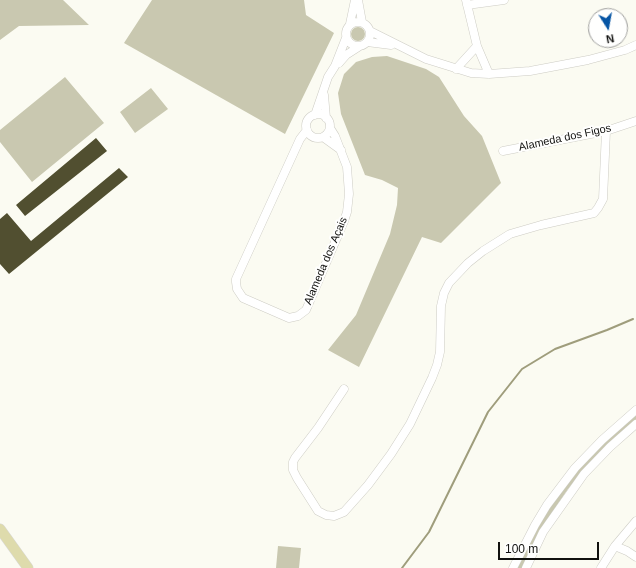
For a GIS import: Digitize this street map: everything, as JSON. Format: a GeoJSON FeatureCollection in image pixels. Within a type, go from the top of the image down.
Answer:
{"type":"FeatureCollection","features":[{"type":"Feature","properties":{"kind":"main road"},"geometry":{"type":"LineString","coordinates":[[0,529],[28,568]]}},
{"type":"Feature","properties":{"kind":"street"},"geometry":{"type":"LineString","coordinates":[[341,151],[319,137],[311,136],[306,130],[307,122],[315,115],[328,77],[335,66],[346,38],[346,30],[350,24],[355,0]]}},
{"type":"Feature","properties":{"kind":"street"},"geometry":{"type":"LineString","coordinates":[[358,0],[362,22]]}},
{"type":"Feature","properties":{"kind":"street"},"geometry":{"type":"LineString","coordinates":[[489,74],[477,46],[466,3],[504,0]]}},
{"type":"Feature","properties":{"kind":"street"},"geometry":{"type":"LineString","coordinates":[[350,24],[354,22],[362,22],[370,31],[426,59],[456,70],[471,73],[489,74],[530,70],[588,60],[636,45]]}},
{"type":"Feature","properties":{"kind":"street"},"geometry":{"type":"LineString","coordinates":[[335,66],[363,44],[370,35],[370,31]]}},
{"type":"Feature","properties":{"kind":"street"},"geometry":{"type":"LineString","coordinates":[[346,38],[351,44],[398,45]]}},
{"type":"Feature","properties":{"kind":"street"},"geometry":{"type":"LineString","coordinates":[[456,70],[477,46]]}},
{"type":"Feature","properties":{"kind":"street"},"geometry":{"type":"LineString","coordinates":[[295,152],[304,144],[329,132],[330,128],[326,118],[324,92]]}},
{"type":"Feature","properties":{"kind":"street"},"geometry":{"type":"LineString","coordinates":[[315,115],[326,118]]}},
{"type":"Feature","properties":{"kind":"street","name":"Alameda dos Figos"},"geometry":{"type":"LineString","coordinates":[[503,151],[606,131],[636,121]]}},
{"type":"Feature","properties":{"kind":"street","name":"Alameda dos Figos"},"geometry":{"type":"LineString","coordinates":[[626,124],[636,125]]}},
{"type":"Feature","properties":{"kind":"street","name":"Alameda dos Açais"},"geometry":{"type":"LineString","coordinates":[[306,130],[300,139],[236,279],[237,289],[243,298],[289,318],[298,316],[306,310],[344,221],[348,203],[349,184],[347,167],[335,136],[330,128]]}},
{"type":"Feature","properties":{"kind":"street"},"geometry":{"type":"LineString","coordinates":[[344,389],[318,428],[294,458],[293,462],[293,470],[297,478],[318,510],[326,515],[334,516],[344,512],[368,485],[391,454],[410,424],[437,365],[440,352],[441,306],[444,293],[449,283],[468,263],[483,251],[510,234],[541,225],[594,214],[603,199],[606,131]]}},
{"type":"Feature","properties":{"kind":"street"},"geometry":{"type":"LineString","coordinates":[[513,568],[547,505],[575,468],[615,427],[636,410]]}},
{"type":"Feature","properties":{"kind":"street"},"geometry":{"type":"LineString","coordinates":[[526,568],[543,532],[584,474],[610,447],[636,424]]}},
{"type":"Feature","properties":{"kind":"street"},"geometry":{"type":"LineString","coordinates":[[601,568],[615,546],[636,521]]}},
{"type":"Feature","properties":{"kind":"street"},"geometry":{"type":"LineString","coordinates":[[615,546],[636,557]]}},
{"type":"Feature","properties":{"kind":"green space"},"geometry":{"type":"Polygon","coordinates":[[[0,0],[63,0],[89,25],[19,26],[0,40],[0,0]]]}},
{"type":"Feature","properties":{"kind":"green space"},"geometry":{"type":"Polygon","coordinates":[[[152,0],[304,0],[306,15],[334,33],[285,134],[124,43],[152,0]]]}},
{"type":"Feature","properties":{"kind":"green space"},"geometry":{"type":"Polygon","coordinates":[[[355,27],[361,27],[365,31],[365,37],[361,41],[355,41],[351,37],[351,31],[355,27]]]}},
{"type":"Feature","properties":{"kind":"green space"},"geometry":{"type":"Polygon","coordinates":[[[387,56],[426,69],[439,77],[464,116],[482,136],[501,183],[441,243],[422,237],[359,367],[328,350],[356,315],[390,234],[397,205],[398,188],[382,180],[365,175],[341,114],[338,93],[344,74],[356,62],[372,57],[387,56]]]}},
{"type":"Feature","properties":{"kind":"green space"},"geometry":{"type":"Polygon","coordinates":[[[65,77],[104,123],[32,182],[0,142],[0,130],[65,77]]]}},
{"type":"Feature","properties":{"kind":"green space"},"geometry":{"type":"Polygon","coordinates":[[[151,88],[168,109],[135,133],[120,112],[151,88]]]}},
{"type":"Feature","properties":{"kind":"green space"},"geometry":{"type":"Polygon","coordinates":[[[636,414],[636,421],[587,466],[568,489],[545,523],[522,568],[517,568],[541,520],[583,463],[636,414]]]}},
{"type":"Feature","properties":{"kind":"green space"},"geometry":{"type":"Polygon","coordinates":[[[278,546],[301,548],[299,568],[276,568],[278,546]]]}},
{"type":"Feature","properties":{"kind":"building"},"geometry":{"type":"Polygon","coordinates":[[[96,138],[107,151],[25,216],[16,205],[96,138]]]}},
{"type":"Feature","properties":{"kind":"building"},"geometry":{"type":"Polygon","coordinates":[[[119,168],[128,177],[9,274],[0,264],[0,219],[7,213],[31,241],[119,168]]]}},
{"type":"Feature","properties":{"kind":"waterway"},"geometry":{"type":"LineString","coordinates":[[402,568],[429,532],[488,412],[522,369],[555,349],[633,319]]}}]}
